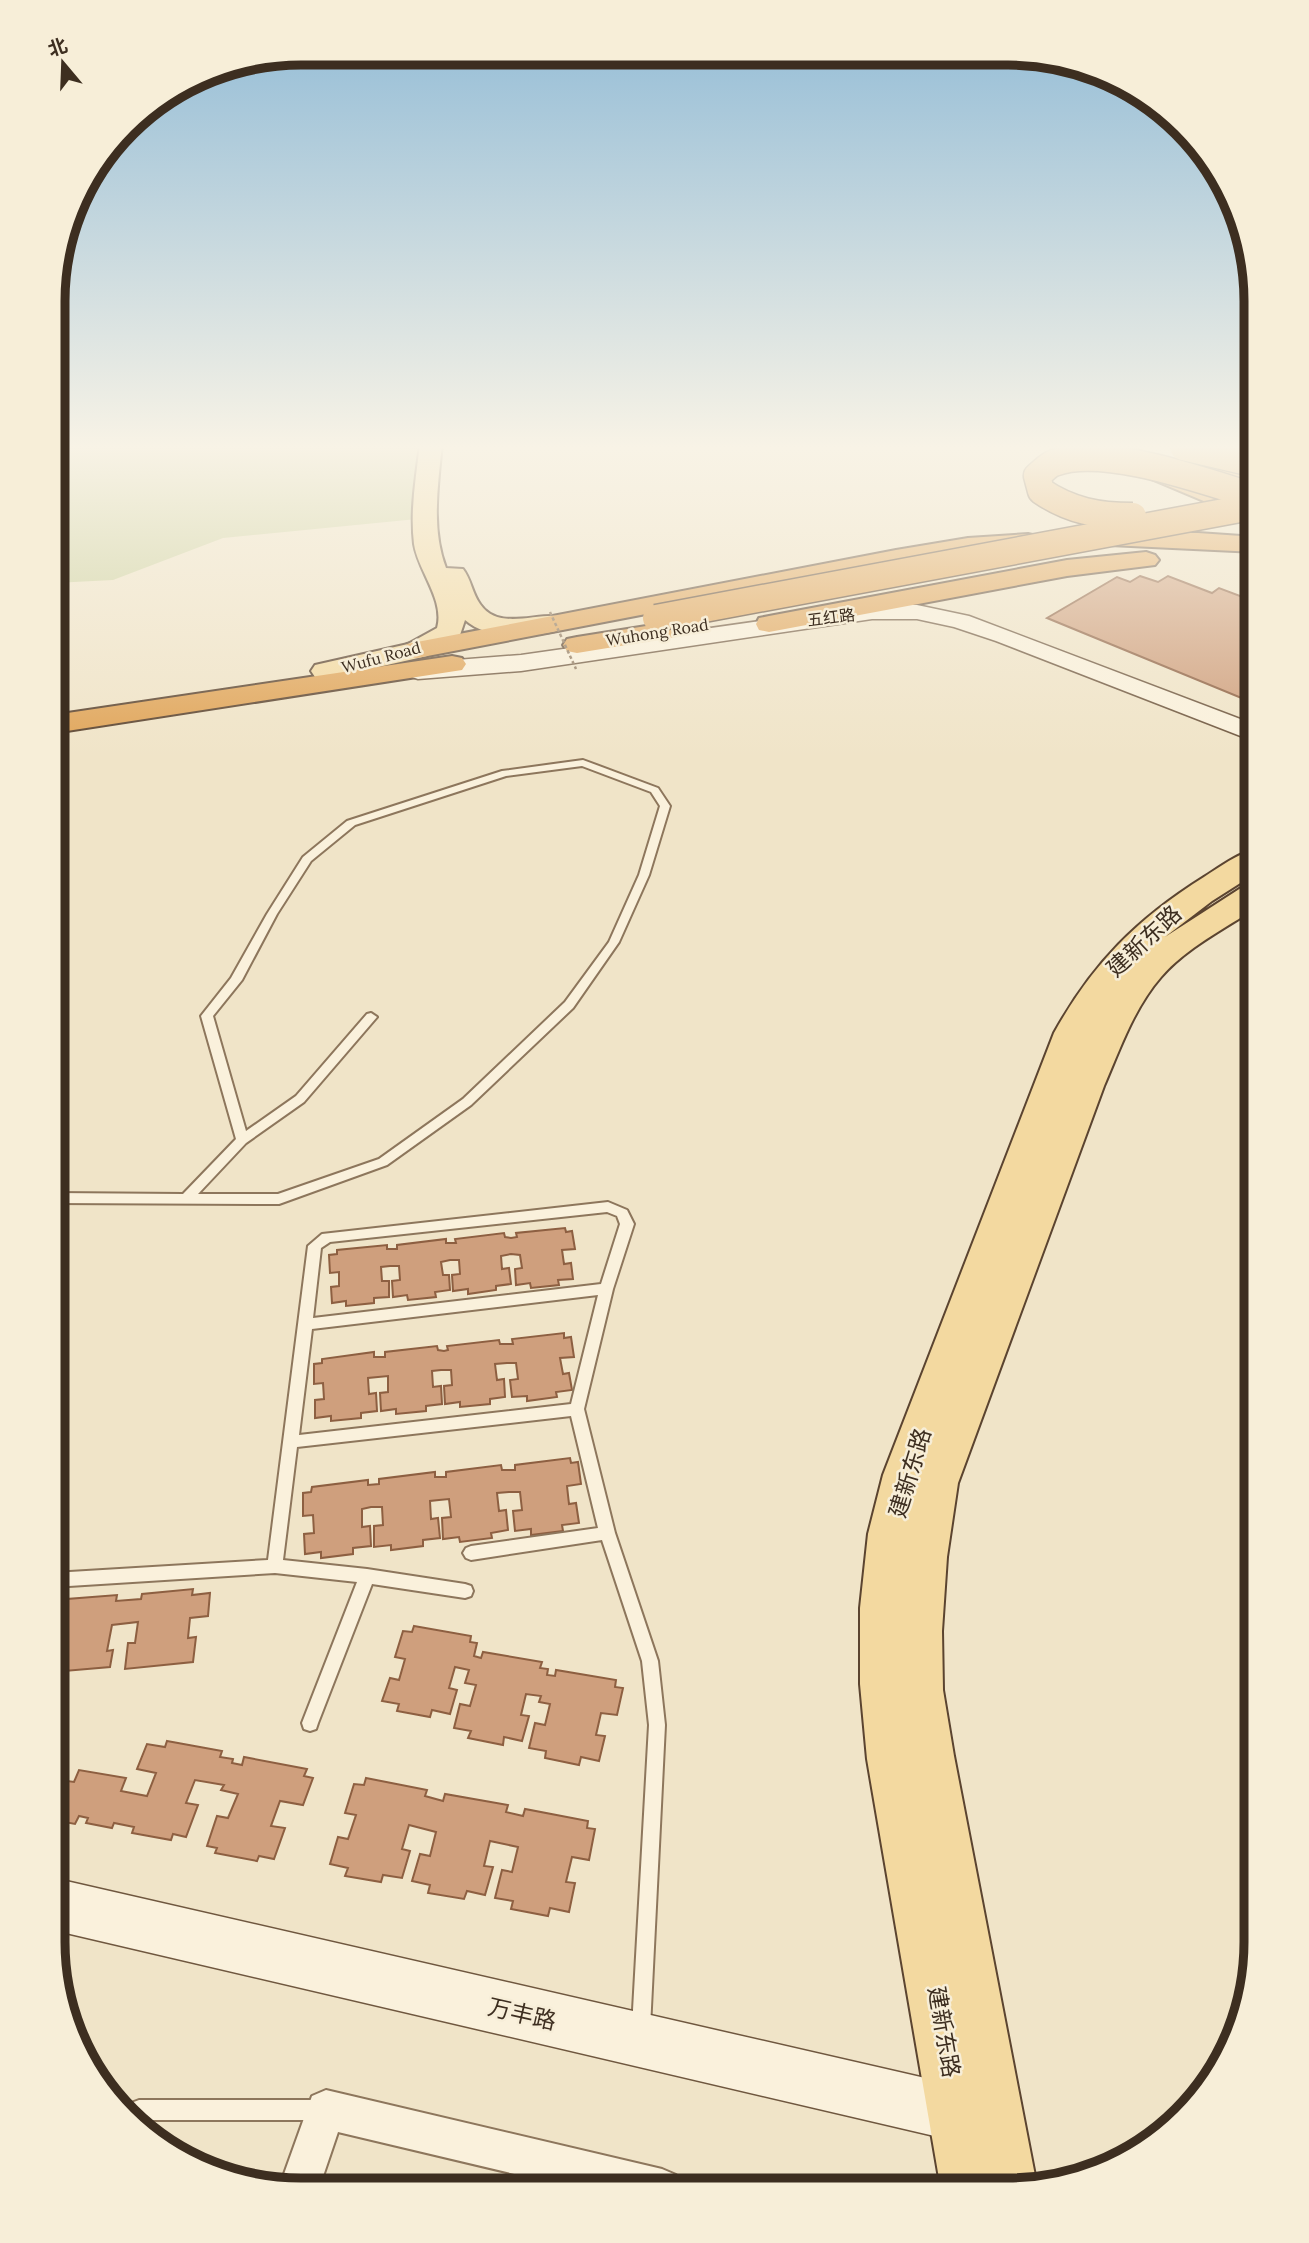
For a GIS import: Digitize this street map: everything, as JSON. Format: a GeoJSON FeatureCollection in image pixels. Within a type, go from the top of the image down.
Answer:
{"type":"FeatureCollection","features":[{"type":"Feature","properties":{"kind":"highway"},"geometry":{"type":"LineString","coordinates":[[417,650],[555,617],[952,549]]}},
{"type":"Feature","properties":{"kind":"highway","name":"Wuhong Road"},"geometry":{"type":"LineString","coordinates":[[65,708],[661,624],[1041,549]]}},
{"type":"Feature","properties":{"kind":"highway","name":"Wuhong Road"},"geometry":{"type":"LineString","coordinates":[[65,721],[387,674],[1080,549]]}},
{"type":"Feature","properties":{"kind":"highway"},"geometry":{"type":"LineString","coordinates":[[769,624],[1014,577],[1129,561],[1244,558]]}},
{"type":"Feature","properties":{"kind":"main road","name":"Wufu Road"},"geometry":{"type":"LineString","coordinates":[[325,671],[417,650],[449,632],[454,613],[432,563],[429,549]]}},
{"type":"Feature","properties":{"kind":"main road"},"geometry":{"type":"LineString","coordinates":[[447,549],[471,611],[495,625],[512,627],[555,617]]}},
{"type":"Feature","properties":{"kind":"main road","name":"五红路"},"geometry":{"type":"LineString","coordinates":[[387,674],[521,663],[676,642],[769,624],[872,612],[906,611],[938,615],[1005,636],[1244,729]]}},
{"type":"Feature","properties":{"kind":"main road","name":"建新东路"},"geometry":{"type":"LineString","coordinates":[[1001,2178],[976,2117],[894,1759],[886,1684],[887,1583],[892,1534],[906,1475],[1072,1032],[1084,1008],[1121,957],[1174,909],[1244,890]]}},
{"type":"Feature","properties":{"kind":"main road","name":"万丰路"},"geometry":{"type":"LineString","coordinates":[[65,1907],[640,2042],[976,2117]]}},
{"type":"Feature","properties":{"kind":"main road","name":"建新东路"},"geometry":{"type":"LineString","coordinates":[[973,2178],[976,2117]]}},
{"type":"Feature","properties":{"kind":"street"},"geometry":{"type":"LineString","coordinates":[[302,2178],[326,2110],[615,2178]]}},
{"type":"Feature","properties":{"kind":"lane"},"geometry":{"type":"LineString","coordinates":[[65,1198],[279,1199],[383,1162],[467,1102],[569,1005],[614,942],[644,875],[665,806],[655,790],[583,763],[505,773],[351,822],[307,859],[272,914],[236,980],[206,1016],[242,1139]]}},
{"type":"Feature","properties":{"kind":"lane"},"geometry":{"type":"LineString","coordinates":[[187,1198],[242,1139],[300,1099],[371,1017]]}},
{"type":"Feature","properties":{"kind":"lane"},"geometry":{"type":"LineString","coordinates":[[275,1566],[315,1246],[327,1237],[608,1207],[622,1213],[626,1224],[606,1289],[577,1409],[607,1533],[650,1661],[657,1725],[640,2042]]}},
{"type":"Feature","properties":{"kind":"lane"},"geometry":{"type":"LineString","coordinates":[[306,1324],[606,1289]]}},
{"type":"Feature","properties":{"kind":"lane"},"geometry":{"type":"LineString","coordinates":[[290,1442],[577,1409]]}},
{"type":"Feature","properties":{"kind":"lane"},"geometry":{"type":"LineString","coordinates":[[471,1553],[607,1533]]}},
{"type":"Feature","properties":{"kind":"lane"},"geometry":{"type":"LineString","coordinates":[[65,1579],[275,1566],[465,1591]]}},
{"type":"Feature","properties":{"kind":"lane"},"geometry":{"type":"LineString","coordinates":[[310,1723],[367,1576]]}},
{"type":"Feature","properties":{"kind":"lane"},"geometry":{"type":"LineString","coordinates":[[136,2111],[326,2110]]}},
{"type":"Feature","properties":{"kind":"path"},"geometry":{"type":"LineString","coordinates":[[555,617],[576,669]]}},
{"type":"Feature","properties":{"kind":"green space"},"geometry":{"type":"Polygon","coordinates":[[[65,549],[195,549],[113,580],[65,582],[65,549]]]}},
{"type":"Feature","properties":{"kind":"building"},"geometry":{"type":"Polygon","coordinates":[[[1140,576],[1158,582],[1168,576],[1212,593],[1219,588],[1244,597],[1244,699],[1047,618],[1117,577],[1130,582],[1140,576]]]}},
{"type":"Feature","properties":{"kind":"building"},"geometry":{"type":"Polygon","coordinates":[[[565,1228],[566,1232],[572,1231],[575,1249],[562,1250],[564,1264],[571,1263],[573,1279],[558,1280],[559,1285],[531,1288],[530,1283],[516,1285],[515,1269],[522,1268],[520,1255],[511,1254],[501,1256],[502,1269],[509,1268],[511,1284],[496,1286],[496,1290],[468,1294],[468,1289],[453,1291],[452,1275],[460,1274],[459,1260],[450,1260],[441,1262],[443,1275],[449,1275],[450,1290],[435,1292],[436,1297],[408,1300],[407,1295],[393,1297],[392,1281],[400,1280],[399,1266],[390,1266],[381,1267],[382,1281],[389,1281],[389,1297],[374,1298],[374,1303],[346,1306],[346,1301],[332,1303],[331,1287],[339,1286],[339,1272],[330,1273],[329,1255],[337,1254],[337,1250],[387,1245],[387,1249],[397,1249],[397,1245],[446,1239],[446,1243],[456,1243],[455,1239],[504,1233],[505,1237],[511,1238],[517,1237],[516,1233],[565,1228]]]}},
{"type":"Feature","properties":{"kind":"building"},"geometry":{"type":"Polygon","coordinates":[[[564,1333],[564,1338],[571,1337],[574,1357],[560,1358],[563,1374],[569,1373],[572,1390],[556,1392],[557,1397],[527,1401],[527,1396],[512,1397],[510,1380],[518,1379],[516,1363],[495,1364],[497,1380],[504,1379],[505,1397],[490,1399],[490,1404],[460,1407],[460,1402],[445,1404],[444,1386],[452,1385],[451,1370],[441,1370],[432,1371],[433,1387],[441,1386],[442,1404],[426,1406],[426,1411],[396,1414],[396,1409],[381,1411],[380,1393],[388,1392],[388,1376],[368,1378],[369,1394],[376,1393],[377,1411],[361,1413],[361,1418],[331,1421],[331,1416],[315,1418],[315,1400],[324,1399],[323,1383],[314,1384],[314,1364],[322,1363],[322,1359],[374,1352],[374,1357],[385,1357],[385,1352],[437,1346],[438,1350],[444,1351],[448,1350],[447,1346],[499,1340],[500,1344],[513,1344],[512,1339],[564,1333]]]}},
{"type":"Feature","properties":{"kind":"building"},"geometry":{"type":"Polygon","coordinates":[[[570,1458],[571,1463],[578,1462],[581,1484],[567,1486],[569,1504],[576,1503],[579,1523],[562,1525],[563,1531],[531,1535],[531,1529],[515,1531],[513,1511],[522,1510],[520,1492],[497,1493],[499,1511],[506,1510],[508,1530],[491,1533],[492,1538],[460,1542],[459,1537],[443,1539],[442,1518],[451,1517],[449,1499],[430,1501],[431,1519],[438,1518],[440,1538],[423,1540],[423,1546],[391,1550],[391,1545],[374,1547],[374,1526],[383,1525],[382,1507],[371,1507],[362,1509],[362,1527],[370,1526],[371,1546],[353,1548],[353,1554],[321,1558],[321,1552],[305,1554],[304,1534],[314,1533],[313,1515],[303,1516],[303,1493],[311,1492],[312,1487],[368,1480],[368,1485],[379,1484],[379,1479],[435,1472],[435,1477],[446,1477],[446,1472],[501,1465],[502,1470],[515,1470],[515,1465],[570,1458]]]}},
{"type":"Feature","properties":{"kind":"building"},"geometry":{"type":"Polygon","coordinates":[[[193,1589],[192,1595],[210,1593],[208,1616],[190,1618],[188,1638],[196,1637],[193,1662],[125,1669],[128,1643],[135,1643],[138,1622],[112,1625],[107,1651],[113,1650],[110,1667],[65,1671],[67,1599],[117,1595],[116,1601],[141,1599],[142,1594],[193,1589]]]}},
{"type":"Feature","properties":{"kind":"building"},"geometry":{"type":"Polygon","coordinates":[[[414,1626],[471,1636],[470,1642],[477,1643],[474,1656],[481,1658],[483,1652],[542,1662],[540,1668],[548,1669],[547,1675],[555,1676],[556,1670],[616,1680],[615,1687],[623,1688],[617,1715],[601,1713],[596,1735],[605,1736],[599,1761],[581,1757],[579,1765],[545,1758],[546,1751],[529,1748],[535,1723],[545,1725],[550,1704],[539,1702],[541,1696],[526,1694],[521,1715],[529,1716],[522,1741],[504,1737],[503,1745],[468,1738],[471,1731],[454,1728],[460,1704],[470,1706],[476,1685],[465,1683],[469,1670],[455,1667],[449,1688],[457,1690],[450,1714],[432,1710],[430,1717],[397,1711],[399,1704],[382,1701],[390,1678],[399,1680],[405,1659],[395,1657],[403,1631],[412,1632],[414,1626]]]}},
{"type":"Feature","properties":{"kind":"building"},"geometry":{"type":"Polygon","coordinates":[[[167,1741],[222,1751],[220,1757],[233,1759],[232,1763],[242,1765],[244,1757],[307,1769],[304,1776],[313,1778],[303,1805],[280,1801],[271,1826],[285,1828],[274,1859],[259,1856],[257,1861],[215,1853],[217,1848],[207,1846],[217,1816],[228,1818],[238,1794],[221,1790],[224,1785],[195,1780],[186,1803],[198,1805],[186,1837],[173,1834],[171,1840],[132,1833],[134,1827],[114,1823],[112,1828],[86,1823],[88,1818],[79,1816],[75,1824],[65,1822],[65,1781],[74,1782],[79,1770],[126,1778],[121,1791],[147,1796],[156,1773],[137,1769],[147,1744],[165,1747],[167,1741]]]}},
{"type":"Feature","properties":{"kind":"building"},"geometry":{"type":"Polygon","coordinates":[[[366,1778],[427,1790],[425,1796],[443,1801],[445,1794],[508,1805],[506,1812],[523,1816],[525,1809],[588,1821],[587,1828],[595,1829],[589,1860],[572,1857],[566,1882],[575,1883],[569,1912],[550,1908],[548,1916],[511,1909],[513,1901],[495,1898],[502,1870],[512,1872],[518,1847],[490,1841],[484,1866],[493,1867],[485,1895],[467,1891],[464,1899],[428,1893],[430,1885],[412,1881],[420,1854],[430,1856],[436,1832],[409,1825],[402,1849],[410,1851],[402,1878],[383,1875],[381,1882],[345,1876],[348,1868],[330,1864],[338,1837],[348,1839],[356,1815],[345,1813],[354,1784],[364,1785],[366,1778]]]}}]}
